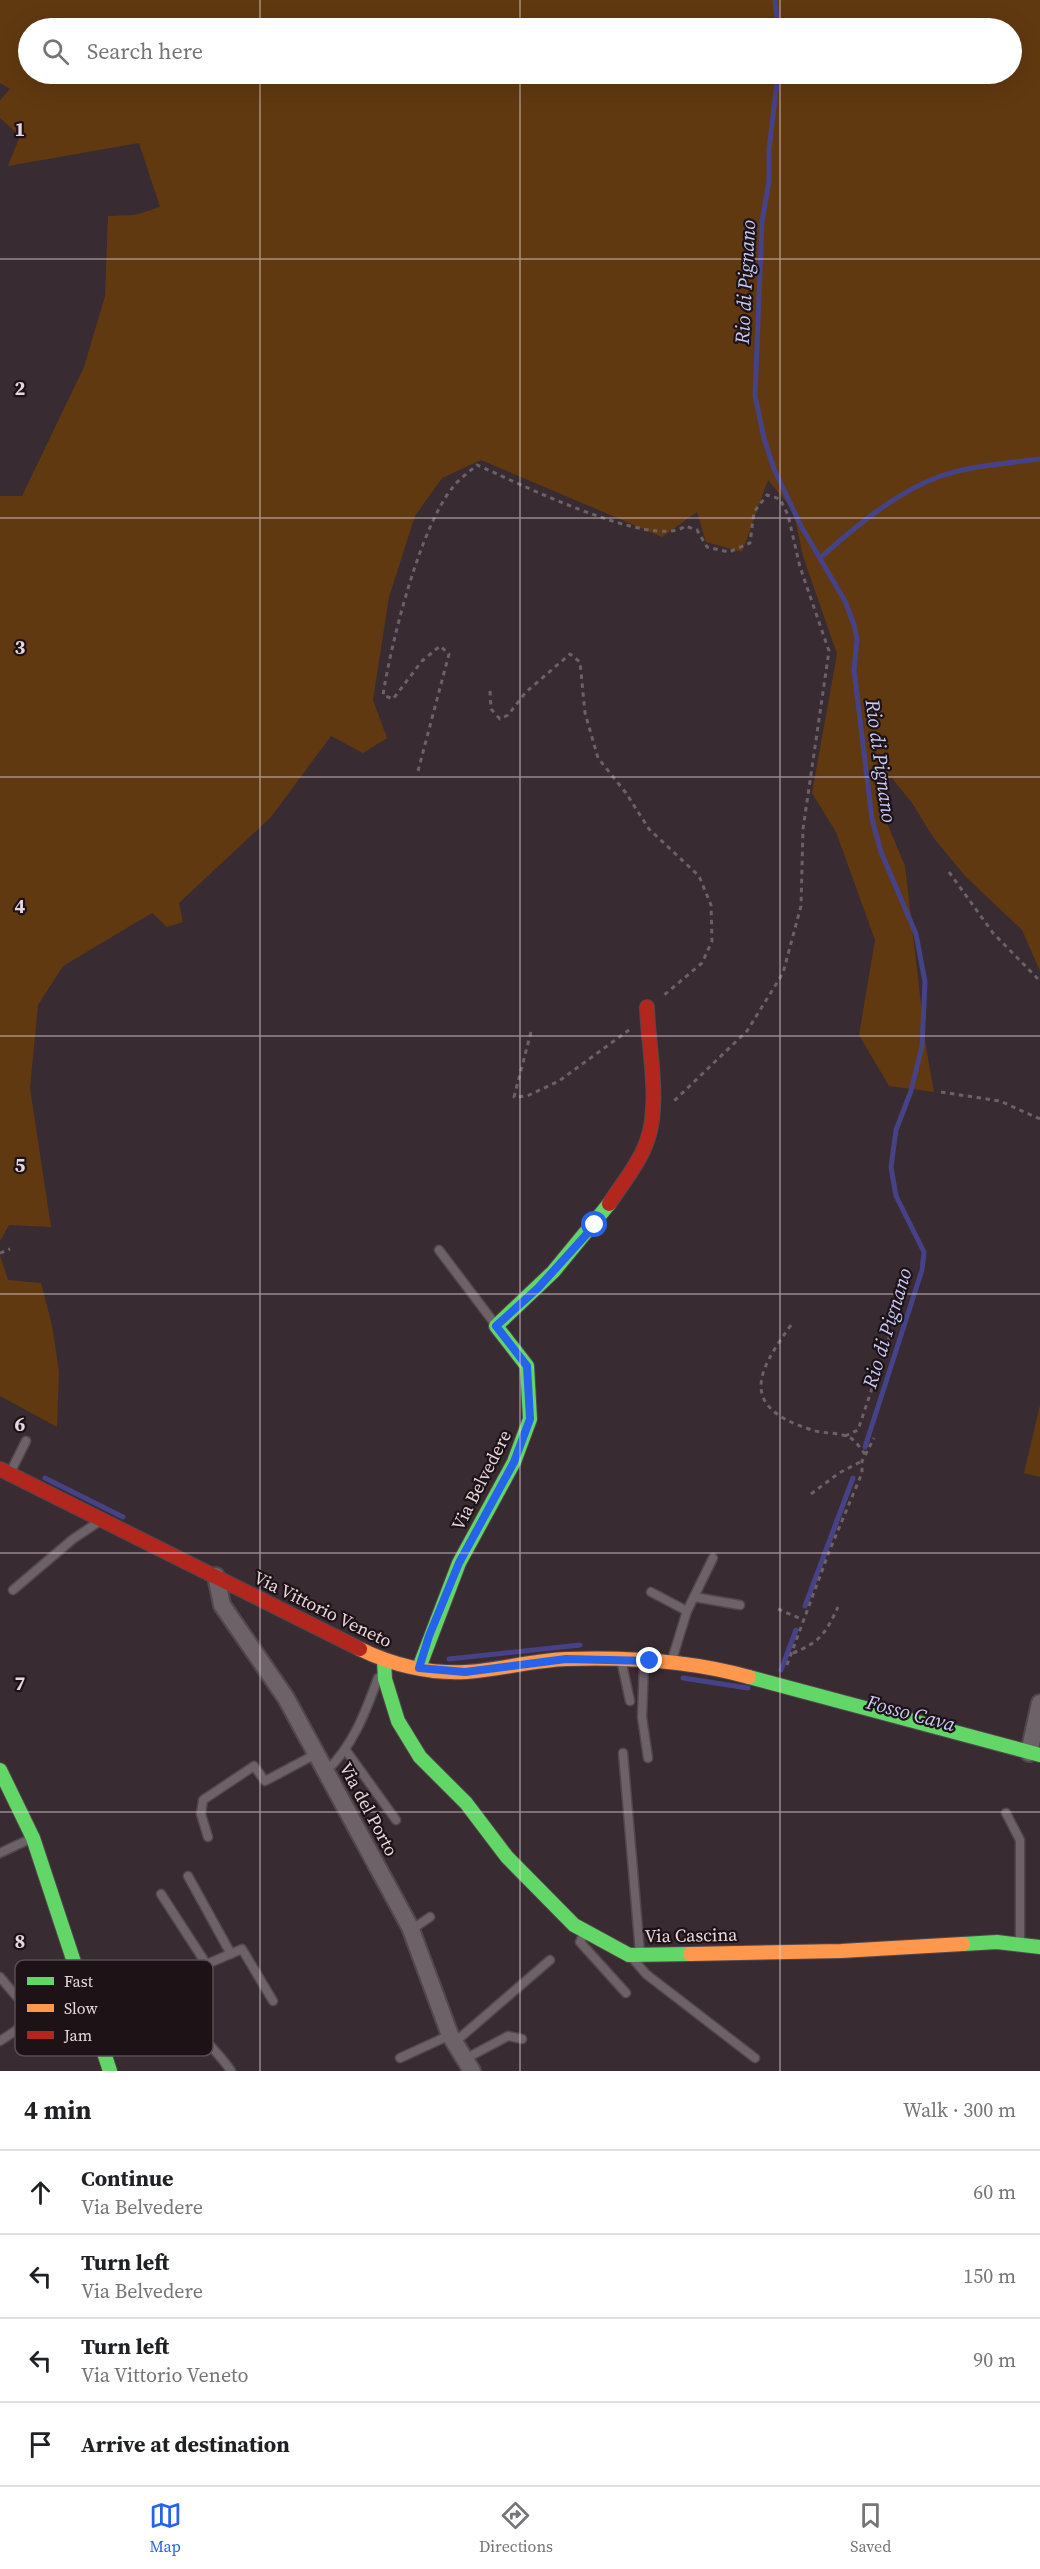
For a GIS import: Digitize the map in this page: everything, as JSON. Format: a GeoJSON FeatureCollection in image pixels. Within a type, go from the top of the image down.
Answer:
{"type":"FeatureCollection","features":[{"type":"Feature","properties":{"kind":"street"},"geometry":{"type":"LineString","coordinates":[[496,1326],[538,1288],[590,1232],[649,1137],[651,1116],[647,1007]]}},
{"type":"Feature","properties":{"kind":"street","name":"Via Belvedere"},"geometry":{"type":"LineString","coordinates":[[419,1668],[429,1636],[459,1563],[514,1462],[530,1419],[527,1366],[496,1326]]}},
{"type":"Feature","properties":{"kind":"street","name":"Via Vittorio Veneto"},"geometry":{"type":"LineString","coordinates":[[7,1472],[384,1661],[419,1668],[465,1672],[566,1659],[644,1662],[738,1674],[1035,1754]]}},
{"type":"Feature","properties":{"kind":"street","name":"Via del Porto"},"geometry":{"type":"LineString","coordinates":[[216,1576],[222,1605],[286,1698],[411,1930],[453,2039],[468,2065]]}},
{"type":"Feature","properties":{"kind":"street","name":"Via Cascina"},"geometry":{"type":"LineString","coordinates":[[384,1661],[385,1679],[398,1721],[420,1757],[466,1803],[507,1857],[574,1925],[635,1954],[841,1951],[997,1942],[1040,1947]]}},
{"type":"Feature","properties":{"kind":"street"},"geometry":{"type":"LineString","coordinates":[[1035,1754],[1040,1703]]}},
{"type":"Feature","properties":{"kind":"street"},"geometry":{"type":"LineString","coordinates":[[0,1770],[33,1838],[73,1960]]}},
{"type":"Feature","properties":{"kind":"street"},"geometry":{"type":"LineString","coordinates":[[105,2056],[110,2071]]}},
{"type":"Feature","properties":{"kind":"lane"},"geometry":{"type":"LineString","coordinates":[[439,1250],[496,1326]]}},
{"type":"Feature","properties":{"kind":"lane"},"geometry":{"type":"LineString","coordinates":[[7,1472],[26,1441]]}},
{"type":"Feature","properties":{"kind":"lane"},"geometry":{"type":"LineString","coordinates":[[13,1590],[73,1539],[102,1520]]}},
{"type":"Feature","properties":{"kind":"lane"},"geometry":{"type":"LineString","coordinates":[[670,1665],[687,1611],[713,1558]]}},
{"type":"Feature","properties":{"kind":"lane"},"geometry":{"type":"LineString","coordinates":[[651,1592],[687,1611]]}},
{"type":"Feature","properties":{"kind":"lane"},"geometry":{"type":"LineString","coordinates":[[694,1597],[740,1605]]}},
{"type":"Feature","properties":{"kind":"lane"},"geometry":{"type":"LineString","coordinates":[[326,1771],[339,1759],[345,1749],[370,1701],[384,1661]]}},
{"type":"Feature","properties":{"kind":"lane"},"geometry":{"type":"LineString","coordinates":[[622,1662],[630,1701]]}},
{"type":"Feature","properties":{"kind":"lane"},"geometry":{"type":"LineString","coordinates":[[644,1662],[642,1717],[648,1758]]}},
{"type":"Feature","properties":{"kind":"lane"},"geometry":{"type":"LineString","coordinates":[[345,1749],[396,1820]]}},
{"type":"Feature","properties":{"kind":"lane"},"geometry":{"type":"LineString","coordinates":[[623,1753],[635,1954],[646,1974],[755,2058]]}},
{"type":"Feature","properties":{"kind":"lane"},"geometry":{"type":"LineString","coordinates":[[208,1837],[201,1814],[203,1800],[254,1766],[265,1780],[316,1754]]}},
{"type":"Feature","properties":{"kind":"lane"},"geometry":{"type":"LineString","coordinates":[[1006,1813],[1020,1840],[1020,1944]]}},
{"type":"Feature","properties":{"kind":"lane"},"geometry":{"type":"LineString","coordinates":[[0,1853],[33,1838]]}},
{"type":"Feature","properties":{"kind":"lane"},"geometry":{"type":"LineString","coordinates":[[188,1876],[231,1954]]}},
{"type":"Feature","properties":{"kind":"lane"},"geometry":{"type":"LineString","coordinates":[[161,1894],[204,1960]]}},
{"type":"Feature","properties":{"kind":"lane"},"geometry":{"type":"LineString","coordinates":[[411,1930],[430,1917]]}},
{"type":"Feature","properties":{"kind":"lane"},"geometry":{"type":"LineString","coordinates":[[586,1931],[580,1942],[626,1993]]}},
{"type":"Feature","properties":{"kind":"lane"},"geometry":{"type":"LineString","coordinates":[[213,1962],[242,1949],[273,2001]]}},
{"type":"Feature","properties":{"kind":"lane"},"geometry":{"type":"LineString","coordinates":[[400,2058],[453,2039],[550,1960]]}},
{"type":"Feature","properties":{"kind":"lane"},"geometry":{"type":"LineString","coordinates":[[0,1977],[15,1995]]}},
{"type":"Feature","properties":{"kind":"lane"},"geometry":{"type":"LineString","coordinates":[[0,2041],[15,2031]]}},
{"type":"Feature","properties":{"kind":"lane"},"geometry":{"type":"LineString","coordinates":[[468,2065],[508,2036],[522,2039]]}},
{"type":"Feature","properties":{"kind":"lane"},"geometry":{"type":"LineString","coordinates":[[213,2047],[231,2071]]}},
{"type":"Feature","properties":{"kind":"path"},"geometry":{"type":"LineString","coordinates":[[418,771],[449,654],[440,646],[422,662],[393,699],[383,695],[387,668],[411,583],[431,526],[453,487],[477,465],[617,524],[652,532],[679,531],[685,526],[697,530],[707,547],[729,552],[750,543],[754,512],[767,495],[780,499],[788,514],[800,567],[829,651],[803,829],[801,906],[783,973],[747,1031],[670,1106]]}},
{"type":"Feature","properties":{"kind":"path"},"geometry":{"type":"LineString","coordinates":[[490,691],[491,709],[500,719],[508,715],[526,692],[570,654],[580,662],[585,713],[598,758],[626,793],[649,829],[699,876],[711,905],[712,941],[702,963],[647,1007],[627,1032],[559,1082],[527,1096],[514,1097],[531,1032]]}},
{"type":"Feature","properties":{"kind":"path"},"geometry":{"type":"LineString","coordinates":[[949,872],[993,933],[1040,981]]}},
{"type":"Feature","properties":{"kind":"path"},"geometry":{"type":"LineString","coordinates":[[941,1092],[1000,1101],[1040,1119]]}},
{"type":"Feature","properties":{"kind":"path"},"geometry":{"type":"LineString","coordinates":[[0,1253],[10,1249]]}},
{"type":"Feature","properties":{"kind":"path"},"geometry":{"type":"LineString","coordinates":[[791,1325],[762,1370],[761,1392],[769,1408],[783,1419],[810,1430],[850,1438],[865,1454]]}},
{"type":"Feature","properties":{"kind":"path"},"geometry":{"type":"LineString","coordinates":[[844,1437],[858,1430],[891,1332]]}},
{"type":"Feature","properties":{"kind":"path"},"geometry":{"type":"LineString","coordinates":[[780,1686],[862,1473],[862,1461],[874,1438]]}},
{"type":"Feature","properties":{"kind":"path"},"geometry":{"type":"LineString","coordinates":[[811,1494],[839,1473],[862,1461]]}},
{"type":"Feature","properties":{"kind":"path"},"geometry":{"type":"LineString","coordinates":[[791,1653],[811,1646],[827,1630],[838,1607]]}},
{"type":"Feature","properties":{"kind":"path"},"geometry":{"type":"LineString","coordinates":[[778,1609],[804,1620]]}},
{"type":"Feature","properties":{"kind":"shaded area"},"geometry":{"type":"Polygon","coordinates":[[[0,0],[1040,0],[1040,971],[1022,930],[965,876],[933,837],[912,803],[891,777],[875,794],[905,866],[926,1047],[934,1092],[889,1086],[859,1035],[875,940],[836,832],[812,793],[837,654],[803,556],[793,510],[768,480],[742,552],[706,542],[697,512],[662,537],[481,460],[442,478],[415,516],[389,597],[373,700],[387,738],[363,753],[331,736],[271,817],[179,903],[183,922],[167,927],[152,913],[63,966],[38,1005],[30,1088],[51,1227],[9,1225],[0,1241],[0,496],[22,496],[84,367],[105,296],[108,216],[135,215],[160,207],[139,143],[8,166],[20,136],[0,118],[0,100],[10,89],[0,83],[0,0]]]}},
{"type":"Feature","properties":{"kind":"shaded area"},"geometry":{"type":"Polygon","coordinates":[[[0,1255],[8,1280],[41,1283],[52,1325],[59,1372],[57,1427],[0,1396],[0,1255]]]}},
{"type":"Feature","properties":{"kind":"shaded area"},"geometry":{"type":"Polygon","coordinates":[[[1040,1405],[1040,1477],[1024,1473],[1040,1405]]]}},
{"type":"Feature","properties":{"kind":"waterway","name":"Rio di Pignano"},"geometry":{"type":"LineString","coordinates":[[775,0],[777,18]]}},
{"type":"Feature","properties":{"kind":"waterway","name":"Rio di Pignano"},"geometry":{"type":"LineString","coordinates":[[777,84],[769,149],[769,181],[762,222],[755,396],[764,438],[774,469],[801,526],[845,601],[854,625],[857,639],[854,670],[872,819],[881,852],[916,934],[925,982],[922,1046],[911,1091],[896,1130],[891,1167],[896,1196],[924,1252],[922,1270],[865,1447]]}},
{"type":"Feature","properties":{"kind":"waterway"},"geometry":{"type":"LineString","coordinates":[[820,558],[877,511],[924,483],[965,470],[1040,459]]}},
{"type":"Feature","properties":{"kind":"waterway"},"geometry":{"type":"LineString","coordinates":[[45,1478],[123,1517]]}},
{"type":"Feature","properties":{"kind":"waterway","name":"Rio di Pignano"},"geometry":{"type":"LineString","coordinates":[[805,1606],[853,1478]]}},
{"type":"Feature","properties":{"kind":"waterway","name":"Rio di Pignano"},"geometry":{"type":"LineString","coordinates":[[781,1670],[796,1630]]}},
{"type":"Feature","properties":{"kind":"waterway"},"geometry":{"type":"LineString","coordinates":[[449,1659],[580,1645]]}},
{"type":"Feature","properties":{"kind":"waterway"},"geometry":{"type":"LineString","coordinates":[[683,1678],[748,1688]]}},
{"type":"Feature","properties":{"kind":"traffic: fast"},"geometry":{"type":"LineString","coordinates":[[419,1668],[459,1563],[514,1462],[530,1419],[527,1366],[496,1326],[553,1272],[609,1204]]}},
{"type":"Feature","properties":{"kind":"traffic: fast"},"geometry":{"type":"LineString","coordinates":[[384,1661],[385,1679],[398,1721],[420,1757],[466,1803],[507,1857],[574,1925],[629,1955],[690,1954]]}},
{"type":"Feature","properties":{"kind":"traffic: fast"},"geometry":{"type":"LineString","coordinates":[[749,1677],[1040,1755]]}},
{"type":"Feature","properties":{"kind":"traffic: fast"},"geometry":{"type":"LineString","coordinates":[[0,1770],[33,1838],[73,1960]]}},
{"type":"Feature","properties":{"kind":"traffic: fast"},"geometry":{"type":"LineString","coordinates":[[963,1944],[997,1942],[1040,1947]]}},
{"type":"Feature","properties":{"kind":"traffic: fast"},"geometry":{"type":"LineString","coordinates":[[105,2056],[110,2071]]}},
{"type":"Feature","properties":{"kind":"traffic: slow"},"geometry":{"type":"LineString","coordinates":[[360,1649],[398,1664],[439,1672],[479,1671],[554,1660],[612,1659],[659,1661],[705,1667],[749,1677]]}},
{"type":"Feature","properties":{"kind":"traffic: slow"},"geometry":{"type":"LineString","coordinates":[[690,1954],[841,1951],[963,1944]]}},
{"type":"Feature","properties":{"kind":"traffic: jam"},"geometry":{"type":"LineString","coordinates":[[609,1204],[640,1157],[651,1126],[653,1074],[647,1007]]}},
{"type":"Feature","properties":{"kind":"traffic: jam"},"geometry":{"type":"LineString","coordinates":[[0,1469],[360,1649]]}},
{"type":"Feature","properties":{"kind":"route"},"geometry":{"type":"LineString","coordinates":[[595,1225],[538,1288],[496,1326],[527,1366],[530,1419],[514,1462],[459,1563],[438,1620],[429,1636],[419,1668],[465,1672],[566,1659],[650,1661]]}},
{"type":"Feature","properties":{"kind":"water label","name":"Fosso Cava"},"geometry":{"type":"Point","coordinates":[911,1713]}}]}
